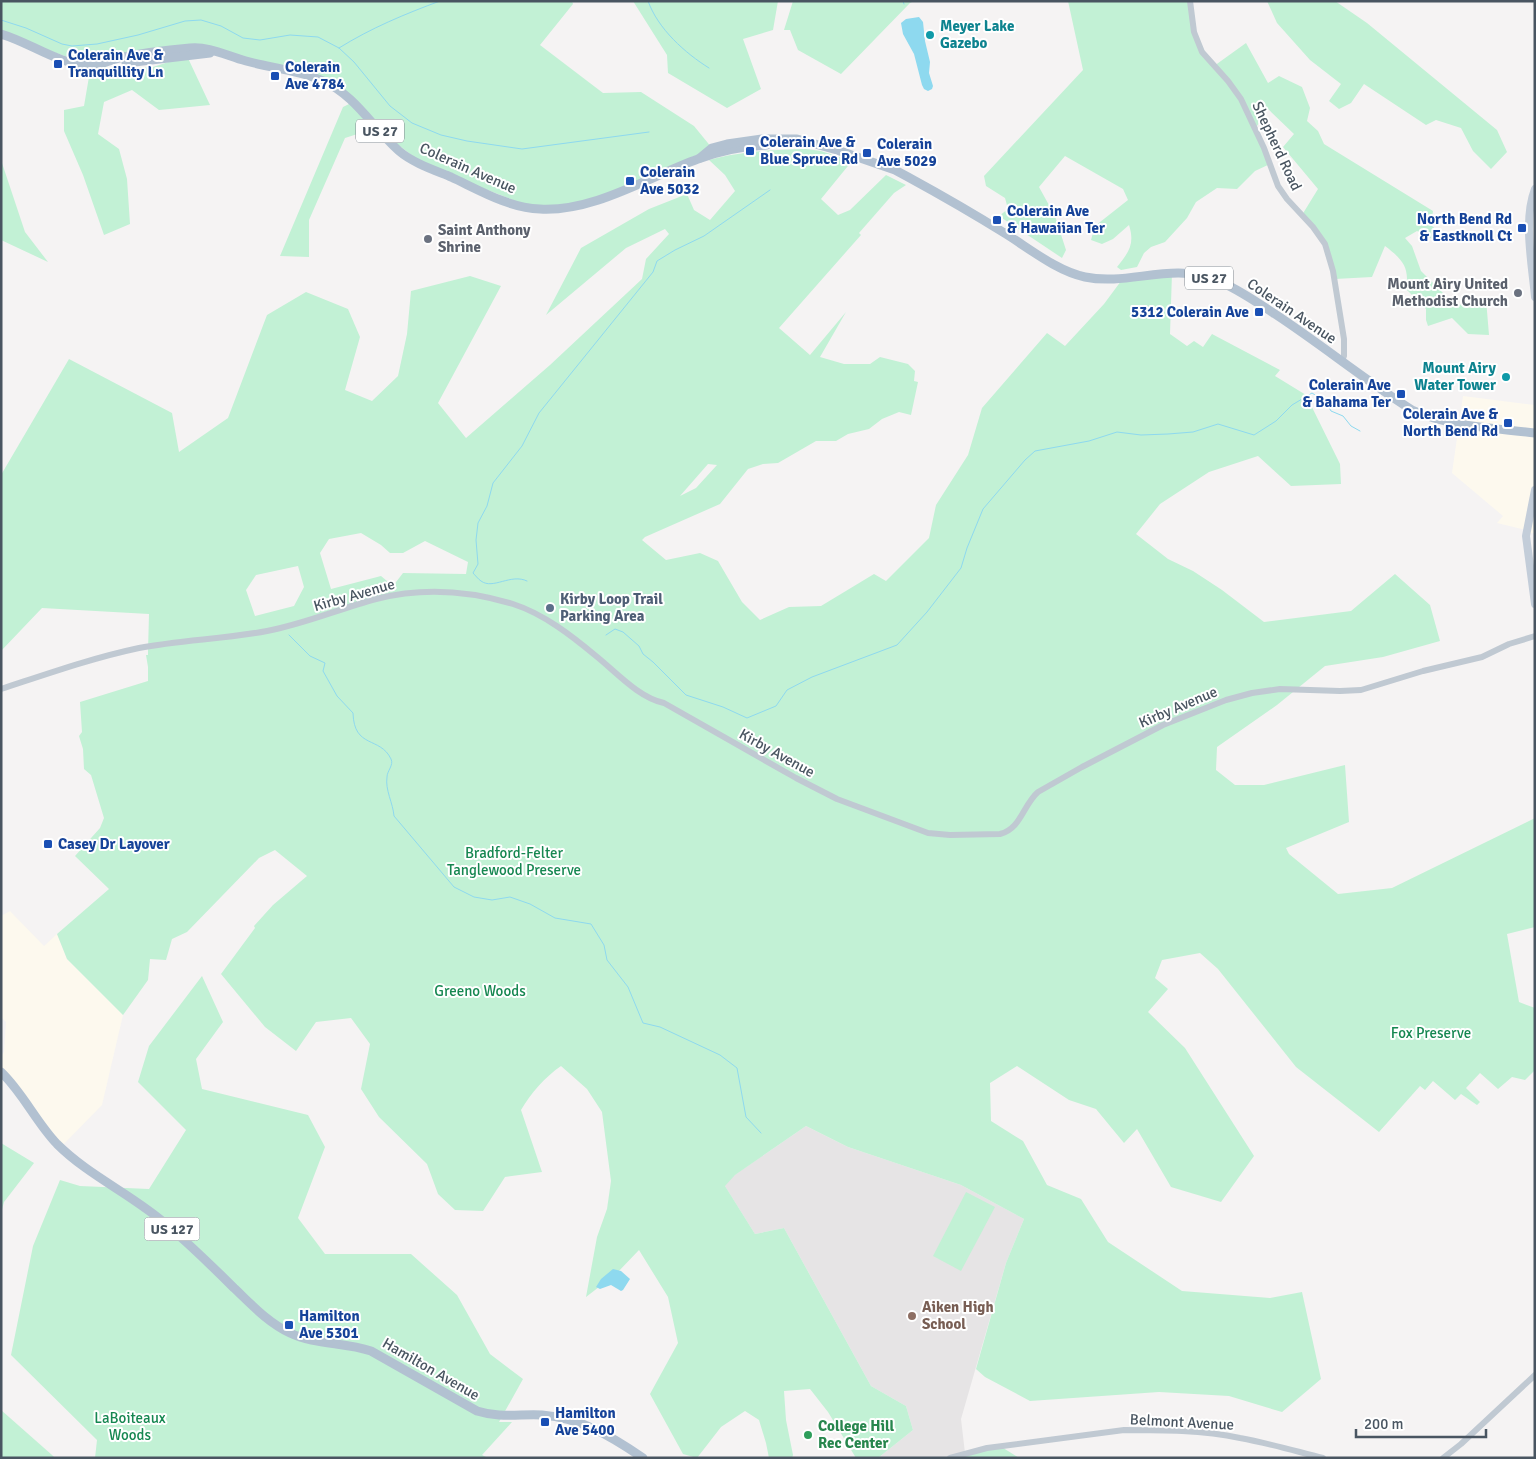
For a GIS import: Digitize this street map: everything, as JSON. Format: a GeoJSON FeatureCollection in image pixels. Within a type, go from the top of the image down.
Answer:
{"type":"FeatureCollection","features":[{"type":"Feature","properties":{"kind":"main road","name":"Colerain Avenue"},"geometry":{"type":"LineString","coordinates":[[1,34],[54,58],[69,62],[91,65],[119,64],[218,52],[323,81],[333,86],[353,102],[405,155],[515,205],[544,210],[581,206],[700,158],[730,150],[762,145],[810,142],[901,173],[1053,263],[1075,274],[1111,279],[1182,273],[1202,276],[1223,283],[1292,325],[1391,397],[1423,415],[1446,421],[1530,432]]}},
{"type":"Feature","properties":{"kind":"main road"},"geometry":{"type":"LineString","coordinates":[[1535,188],[1529,212],[1529,233],[1535,297]]}},
{"type":"Feature","properties":{"kind":"main road"},"geometry":{"type":"LineString","coordinates":[[1530,432],[1535,426]]}},
{"type":"Feature","properties":{"kind":"main road"},"geometry":{"type":"LineString","coordinates":[[1535,490],[1526,536],[1533,571],[1535,604]]}},
{"type":"Feature","properties":{"kind":"main road","name":"Hamilton Avenue"},"geometry":{"type":"LineString","coordinates":[[1,1072],[24,1098],[46,1131],[65,1152],[166,1224],[261,1314],[280,1328],[316,1342],[351,1346],[371,1351],[477,1411],[496,1416],[542,1415],[572,1420],[598,1429],[643,1458]]}},
{"type":"Feature","properties":{"kind":"street","name":"Shepherd Road"},"geometry":{"type":"LineString","coordinates":[[1190,1],[1194,32],[1202,52],[1241,99],[1264,148],[1278,186],[1325,244],[1333,271],[1344,339],[1342,362]]}},
{"type":"Feature","properties":{"kind":"street","name":"Kirby Avenue"},"geometry":{"type":"LineString","coordinates":[[1,689],[140,648],[254,634],[306,622],[359,604],[394,596],[426,591],[449,591],[500,600],[532,611],[568,634],[618,676],[653,701],[664,703],[796,778],[837,799],[928,832],[950,835],[1000,834],[1008,832],[1016,825],[1030,801],[1038,792],[1127,742],[1182,716],[1252,693],[1280,689],[1340,692],[1361,690],[1423,671],[1482,657],[1509,644],[1535,636]]}},
{"type":"Feature","properties":{"kind":"street"},"geometry":{"type":"LineString","coordinates":[[1444,1458],[1535,1374]]}},
{"type":"Feature","properties":{"kind":"street","name":"Belmont Avenue"},"geometry":{"type":"LineString","coordinates":[[950,1458],[987,1448],[1124,1430],[1201,1432],[1239,1437],[1323,1458]]}},
{"type":"Feature","properties":{"kind":"shaded area"},"geometry":{"type":"Polygon","coordinates":[[[1463,396],[1535,405],[1535,533],[1525,534],[1526,530],[1497,523],[1503,516],[1452,473],[1463,396]]]}},
{"type":"Feature","properties":{"kind":"shaded area"},"geometry":{"type":"Polygon","coordinates":[[[10,911],[44,946],[57,934],[67,959],[123,1015],[102,1105],[61,1147],[1,1072],[1,1056],[4,1052],[6,1022],[1,1017],[1,916],[10,911]]]}},
{"type":"Feature","properties":{"kind":"shaded area","name":"Aiken High School"},"geometry":{"type":"Polygon","coordinates":[[[806,1126],[848,1147],[961,1185],[1024,1219],[1006,1263],[961,1419],[965,1453],[950,1458],[878,1458],[913,1430],[906,1406],[871,1386],[784,1228],[755,1234],[723,1183],[806,1126]]]}},
{"type":"Feature","properties":{"kind":"green space"},"geometry":{"type":"Polygon","coordinates":[[[1,1],[572,1],[573,4],[540,45],[603,93],[641,92],[694,126],[712,148],[591,203],[536,209],[426,166],[376,128],[345,138],[309,220],[309,257],[280,256],[343,107],[353,102],[333,86],[205,48],[94,65],[119,69],[153,67],[187,56],[210,105],[159,110],[132,90],[104,102],[98,134],[119,149],[127,179],[130,224],[104,235],[83,175],[64,131],[64,110],[84,106],[91,65],[1,34],[1,1]]]}},
{"type":"Feature","properties":{"kind":"green space"},"geometry":{"type":"Polygon","coordinates":[[[633,1],[778,1],[773,30],[743,39],[761,89],[727,108],[668,73],[667,55],[633,1]]]}},
{"type":"Feature","properties":{"kind":"green space"},"geometry":{"type":"Polygon","coordinates":[[[793,1],[914,1],[841,74],[798,50],[790,30],[784,30],[793,1]]]}},
{"type":"Feature","properties":{"kind":"green space"},"geometry":{"type":"Polygon","coordinates":[[[1068,1],[1193,1],[1191,17],[1193,26],[1200,43],[1214,66],[1246,43],[1268,83],[1279,76],[1302,87],[1310,108],[1307,121],[1318,131],[1324,144],[1433,211],[1431,225],[1445,238],[1438,242],[1417,231],[1405,238],[1412,246],[1421,271],[1452,302],[1469,307],[1486,299],[1489,335],[1468,334],[1452,318],[1428,326],[1426,309],[1406,289],[1406,269],[1396,255],[1385,246],[1372,277],[1335,279],[1325,244],[1302,215],[1318,189],[1283,147],[1294,134],[1268,109],[1255,129],[1270,164],[1255,171],[1237,189],[1217,188],[1196,202],[1187,218],[1165,242],[1151,247],[1144,253],[1137,267],[1121,270],[1117,267],[1130,248],[1131,232],[1129,225],[1113,239],[1102,244],[1091,240],[1095,226],[1128,200],[1123,189],[1065,156],[1039,187],[1055,216],[1066,250],[1062,258],[999,216],[1008,209],[1005,198],[986,186],[984,176],[1083,70],[1068,1]]]}},
{"type":"Feature","properties":{"kind":"green space"},"geometry":{"type":"Polygon","coordinates":[[[1267,1],[1335,1],[1367,23],[1497,130],[1507,152],[1491,169],[1473,151],[1461,128],[1436,120],[1426,125],[1364,84],[1351,103],[1339,109],[1329,101],[1341,84],[1310,60],[1277,23],[1267,1]]]}},
{"type":"Feature","properties":{"kind":"green space"},"geometry":{"type":"Polygon","coordinates":[[[806,149],[821,151],[852,161],[821,199],[838,215],[850,210],[886,175],[906,185],[894,193],[859,233],[861,235],[779,328],[810,355],[846,312],[820,357],[844,364],[870,364],[880,357],[908,364],[915,371],[914,381],[918,382],[911,415],[899,412],[882,419],[869,429],[848,434],[836,441],[816,441],[778,463],[763,464],[748,469],[720,504],[642,540],[666,560],[700,553],[718,561],[742,602],[760,620],[789,607],[821,606],[874,574],[886,581],[929,538],[936,505],[968,455],[982,408],[1047,333],[1065,346],[1104,304],[1124,277],[1172,273],[1170,334],[1187,346],[1194,341],[1203,347],[1212,334],[1280,370],[1275,376],[1306,395],[1340,464],[1341,484],[1291,486],[1258,456],[1209,472],[1160,504],[1136,534],[1168,559],[1193,571],[1222,590],[1264,622],[1351,611],[1395,574],[1430,605],[1440,641],[1383,657],[1325,666],[1277,705],[1217,747],[1216,770],[1235,785],[1264,785],[1345,765],[1349,822],[1286,848],[1289,854],[1338,894],[1392,888],[1535,818],[1535,927],[1507,934],[1519,1002],[1535,1008],[1535,1070],[1525,1080],[1512,1077],[1498,1089],[1480,1073],[1466,1088],[1480,1102],[1477,1105],[1461,1094],[1455,1100],[1433,1081],[1425,1090],[1420,1086],[1379,1132],[1296,1067],[1218,969],[1200,953],[1162,960],[1155,978],[1168,989],[1148,1012],[1185,1048],[1254,1156],[1221,1202],[1171,1187],[1137,1129],[1124,1143],[1096,1109],[1069,1100],[1017,1066],[990,1083],[991,1121],[1023,1141],[1047,1185],[1081,1199],[1108,1242],[1182,1291],[1270,1298],[1302,1292],[1321,1379],[1282,1412],[1229,1396],[1159,1392],[1030,1401],[985,1377],[976,1369],[1006,1263],[1024,1219],[961,1185],[848,1147],[806,1126],[735,1175],[725,1186],[755,1234],[784,1228],[871,1386],[906,1406],[913,1430],[878,1458],[856,1458],[828,1412],[810,1389],[784,1391],[792,1458],[769,1458],[759,1420],[745,1411],[721,1427],[697,1458],[683,1454],[650,1394],[678,1343],[668,1297],[639,1250],[617,1273],[586,1297],[597,1237],[607,1209],[611,1181],[602,1112],[587,1089],[561,1066],[539,1086],[521,1110],[542,1172],[505,1177],[483,1211],[455,1210],[438,1194],[427,1164],[379,1117],[361,1089],[370,1044],[351,1018],[316,1022],[296,1051],[265,1027],[221,974],[255,928],[254,926],[273,905],[307,876],[275,850],[259,858],[187,932],[172,939],[166,960],[150,959],[148,980],[123,1015],[67,959],[57,934],[109,889],[75,856],[100,828],[104,818],[91,775],[84,769],[83,749],[79,736],[82,732],[80,702],[148,681],[146,655],[148,655],[149,614],[42,608],[1,651],[1,475],[69,359],[172,413],[179,452],[228,418],[267,315],[306,292],[348,309],[360,337],[345,390],[372,401],[398,376],[407,334],[411,291],[470,276],[501,286],[438,403],[466,438],[550,365],[642,279],[646,259],[669,234],[665,229],[626,248],[546,315],[581,248],[649,209],[687,194],[694,210],[710,220],[735,191],[725,175],[709,160],[745,153],[806,149]],[[708,464],[680,496],[696,488],[717,465],[708,464]],[[361,533],[329,539],[320,553],[331,589],[381,576],[393,586],[403,573],[466,574],[468,562],[425,541],[403,553],[390,553],[361,533]],[[298,566],[256,575],[246,590],[255,616],[294,606],[304,587],[298,566]]]}},
{"type":"Feature","properties":{"kind":"green space"},"geometry":{"type":"Polygon","coordinates":[[[1,160],[25,232],[48,262],[1,240],[1,160]]]}},
{"type":"Feature","properties":{"kind":"green space","name":"LaBoiteaux Woods"},"geometry":{"type":"Polygon","coordinates":[[[202,976],[223,1022],[196,1059],[202,1089],[308,1115],[325,1147],[298,1218],[325,1254],[411,1254],[457,1295],[490,1354],[523,1379],[499,1422],[512,1422],[482,1455],[488,1458],[95,1458],[97,1440],[11,1355],[33,1246],[60,1180],[80,1186],[149,1189],[186,1130],[138,1082],[149,1046],[202,976]]]}},
{"type":"Feature","properties":{"kind":"green space"},"geometry":{"type":"Polygon","coordinates":[[[1,1143],[34,1163],[4,1202],[1,1213],[1,1143]]]}},
{"type":"Feature","properties":{"kind":"green space"},"geometry":{"type":"Polygon","coordinates":[[[966,1192],[995,1207],[961,1271],[933,1256],[966,1192]]]}},
{"type":"Feature","properties":{"kind":"green space"},"geometry":{"type":"Polygon","coordinates":[[[1,1410],[52,1455],[55,1458],[1,1458],[1,1410]]]}},
{"type":"Feature","properties":{"kind":"green space"},"geometry":{"type":"Polygon","coordinates":[[[1000,1446],[1019,1458],[950,1458],[1000,1446]]]}},
{"type":"Feature","properties":{"kind":"water"},"geometry":{"type":"Polygon","coordinates":[[[919,17],[923,22],[930,62],[929,73],[933,86],[928,91],[922,85],[914,54],[903,34],[901,23],[906,19],[919,17]]]}},
{"type":"Feature","properties":{"kind":"water"},"geometry":{"type":"Polygon","coordinates":[[[613,1269],[621,1271],[630,1279],[623,1290],[621,1291],[611,1285],[600,1289],[596,1287],[601,1279],[613,1269]]]}},
{"type":"Feature","properties":{"kind":"waterway"},"geometry":{"type":"LineString","coordinates":[[339,48],[388,22],[440,1]]}},
{"type":"Feature","properties":{"kind":"waterway"},"geometry":{"type":"LineString","coordinates":[[648,1],[665,31],[682,48],[709,68]]}},
{"type":"Feature","properties":{"kind":"waterway"},"geometry":{"type":"LineString","coordinates":[[1,20],[26,28],[62,44],[72,46],[97,44],[138,35],[185,21],[201,20],[221,26],[243,38],[260,40],[290,35],[318,37],[339,48],[354,62],[390,106],[412,123],[441,135],[467,141],[522,149],[649,132]]}},
{"type":"Feature","properties":{"kind":"waterway"},"geometry":{"type":"LineString","coordinates":[[527,581],[515,579],[491,584],[480,580],[473,573],[478,564],[476,540],[478,523],[487,506],[493,483],[522,446],[539,413],[653,272],[657,261],[704,236],[770,190]]}},
{"type":"Feature","properties":{"kind":"waterway"},"geometry":{"type":"LineString","coordinates":[[606,635],[615,629],[623,632],[686,695],[723,707],[747,718],[776,706],[787,690],[812,677],[897,645],[927,612],[961,568],[983,509],[1035,451],[1089,441],[1117,432],[1141,435],[1168,434],[1193,432],[1218,424],[1254,435],[1276,421],[1292,405],[1312,393],[1326,402],[1331,411],[1343,416],[1351,426],[1360,431]]}},
{"type":"Feature","properties":{"kind":"waterway"},"geometry":{"type":"LineString","coordinates":[[289,635],[310,656],[325,663],[323,671],[337,696],[353,713],[354,724],[358,732],[368,741],[381,747],[391,759],[392,764],[387,775],[387,782],[394,816],[454,887],[474,897],[492,900],[510,897],[530,904],[555,918],[591,924],[604,945],[607,960],[628,987],[643,1023],[660,1027],[720,1055],[737,1068],[746,1117],[761,1133]]}},
{"type":"Feature","properties":{"kind":"place","name":"Meyer Lake Gazebo"},"geometry":{"type":"Point","coordinates":[930,35]}},
{"type":"Feature","properties":{"kind":"place","name":"Colerain Ave & Tranquillity Ln"},"geometry":{"type":"Point","coordinates":[58,64]}},
{"type":"Feature","properties":{"kind":"place","name":"Colerain Ave 4784"},"geometry":{"type":"Point","coordinates":[275,76]}},
{"type":"Feature","properties":{"kind":"place","name":"Colerain Ave & Blue Spruce Rd"},"geometry":{"type":"Point","coordinates":[750,151]}},
{"type":"Feature","properties":{"kind":"place","name":"Colerain Ave 5029"},"geometry":{"type":"Point","coordinates":[867,153]}},
{"type":"Feature","properties":{"kind":"place","name":"Colerain Ave 5032"},"geometry":{"type":"Point","coordinates":[630,181]}},
{"type":"Feature","properties":{"kind":"place","name":"Colerain Ave & Hawaiian Ter"},"geometry":{"type":"Point","coordinates":[997,220]}},
{"type":"Feature","properties":{"kind":"place","name":"North Bend Rd & Eastknoll Ct"},"geometry":{"type":"Point","coordinates":[1522,228]}},
{"type":"Feature","properties":{"kind":"place","name":"Saint Anthony Shrine"},"geometry":{"type":"Point","coordinates":[428,239]}},
{"type":"Feature","properties":{"kind":"place","name":"Mount Airy United Methodist Church"},"geometry":{"type":"Point","coordinates":[1518,293]}},
{"type":"Feature","properties":{"kind":"place","name":"5312 Colerain Ave"},"geometry":{"type":"Point","coordinates":[1259,312]}},
{"type":"Feature","properties":{"kind":"place","name":"Mount Airy Water Tower"},"geometry":{"type":"Point","coordinates":[1506,377]}},
{"type":"Feature","properties":{"kind":"place","name":"Colerain Ave & Bahama Ter"},"geometry":{"type":"Point","coordinates":[1401,394]}},
{"type":"Feature","properties":{"kind":"place","name":"Colerain Ave & North Bend Rd"},"geometry":{"type":"Point","coordinates":[1508,423]}},
{"type":"Feature","properties":{"kind":"place","name":"Kirby Loop Trail Parking Area"},"geometry":{"type":"Point","coordinates":[550,608]}},
{"type":"Feature","properties":{"kind":"place","name":"Casey Dr Layover"},"geometry":{"type":"Point","coordinates":[48,844]}},
{"type":"Feature","properties":{"kind":"place","name":"Aiken High School"},"geometry":{"type":"Point","coordinates":[912,1316]}},
{"type":"Feature","properties":{"kind":"place","name":"Hamilton Ave 5301"},"geometry":{"type":"Point","coordinates":[289,1325]}},
{"type":"Feature","properties":{"kind":"place","name":"Hamilton Ave 5400"},"geometry":{"type":"Point","coordinates":[545,1422]}},
{"type":"Feature","properties":{"kind":"place","name":"College Hill Rec Center"},"geometry":{"type":"Point","coordinates":[808,1435]}},
{"type":"Feature","properties":{"kind":"park label","name":"Bradford-Felter Tanglewood Preserve"},"geometry":{"type":"Point","coordinates":[514,862]}},
{"type":"Feature","properties":{"kind":"park label","name":"Greeno Woods"},"geometry":{"type":"Point","coordinates":[480,991]}},
{"type":"Feature","properties":{"kind":"park label","name":"Fox Preserve"},"geometry":{"type":"Point","coordinates":[1431,1033]}}]}
